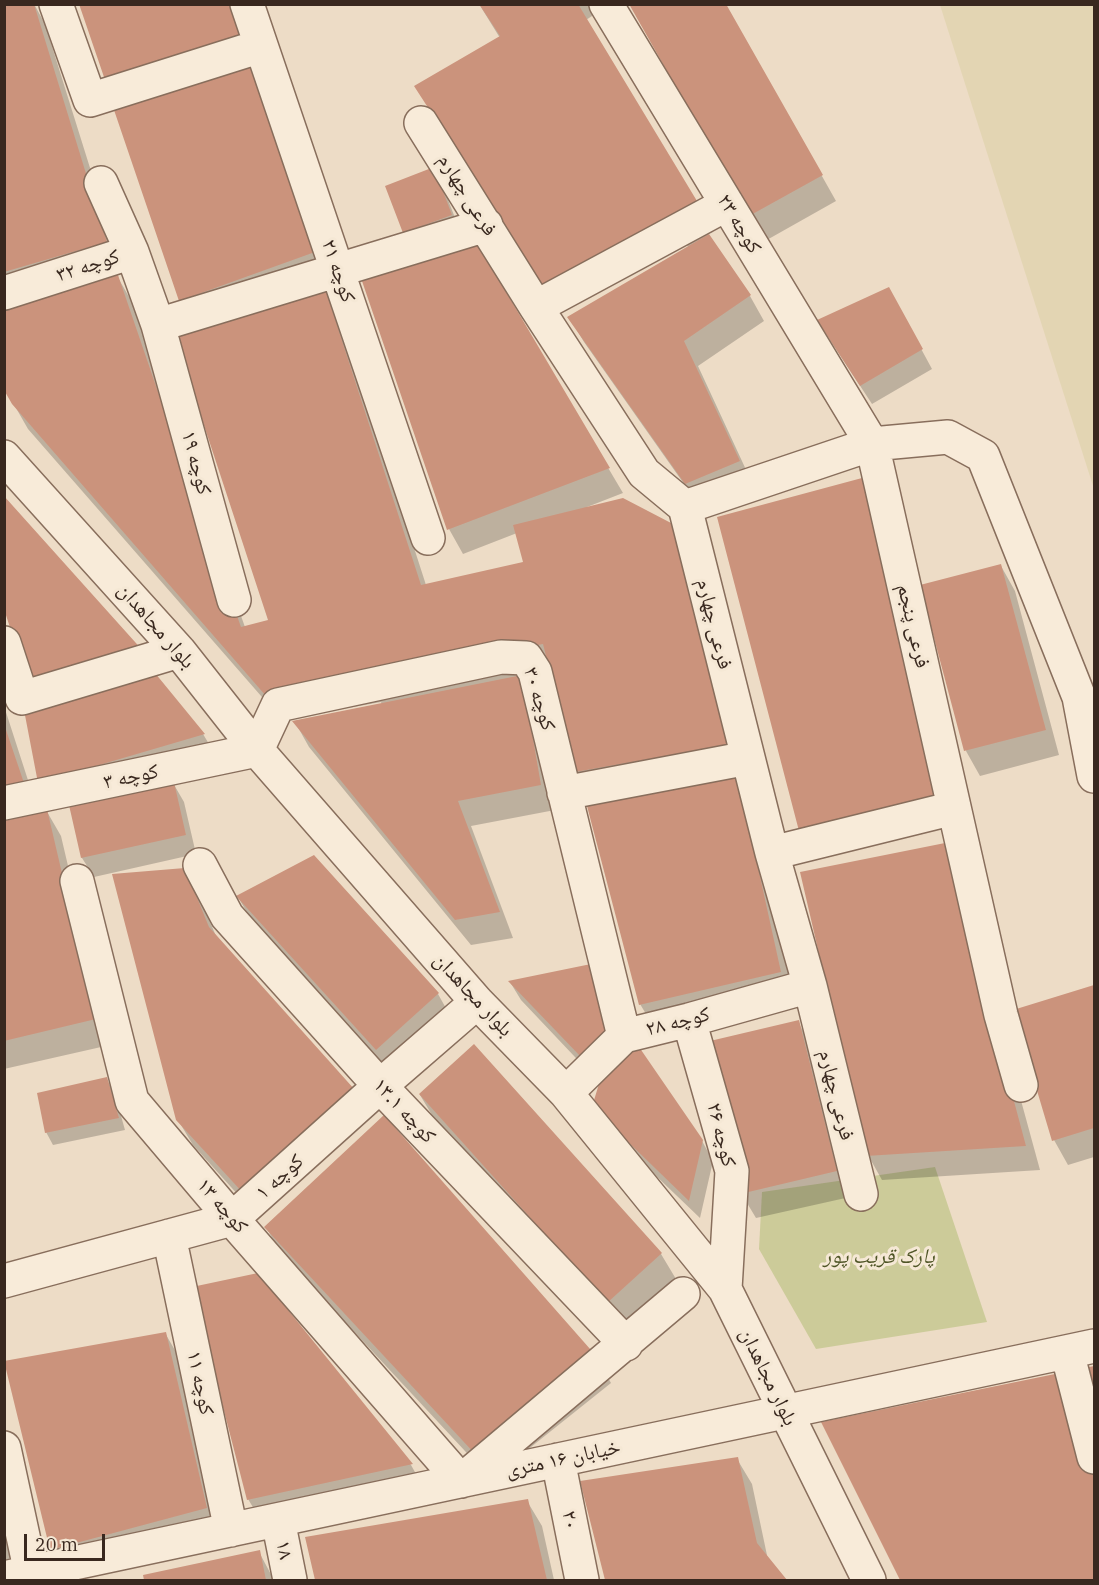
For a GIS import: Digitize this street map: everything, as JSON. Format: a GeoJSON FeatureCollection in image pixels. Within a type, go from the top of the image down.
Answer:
{"type":"FeatureCollection","features":[{"type":"Feature","properties":{"kind":"street"},"geometry":{"type":"LineString","coordinates":[[56,4],[90,100],[261,46]]}},
{"type":"Feature","properties":{"kind":"street","name":"کوچه ۲۱"},"geometry":{"type":"LineString","coordinates":[[247,4],[428,538]]}},
{"type":"Feature","properties":{"kind":"street","name":"کوچه ۲۳"},"geometry":{"type":"LineString","coordinates":[[606,4],[872,444]]}},
{"type":"Feature","properties":{"kind":"street","name":"فرعی چهارم"},"geometry":{"type":"LineString","coordinates":[[421,123],[536,307],[644,473],[685,507],[772,853],[810,986],[861,1194]]}},
{"type":"Feature","properties":{"kind":"street"},"geometry":{"type":"LineString","coordinates":[[101,183],[132,252]]}},
{"type":"Feature","properties":{"kind":"street"},"geometry":{"type":"LineString","coordinates":[[536,307],[727,204]]}},
{"type":"Feature","properties":{"kind":"street"},"geometry":{"type":"LineString","coordinates":[[158,325],[486,225]]}},
{"type":"Feature","properties":{"kind":"street","name":"کوچه ۳۲"},"geometry":{"type":"LineString","coordinates":[[4,293],[132,252],[158,325]]}},
{"type":"Feature","properties":{"kind":"street","name":"کوچه ۱۹"},"geometry":{"type":"LineString","coordinates":[[158,325],[234,600]]}},
{"type":"Feature","properties":{"kind":"street"},"geometry":{"type":"LineString","coordinates":[[685,507],[872,444],[948,437],[983,456],[1079,697],[1095,776]]}},
{"type":"Feature","properties":{"kind":"street","name":"فرعی پنجم"},"geometry":{"type":"LineString","coordinates":[[872,444],[954,808]]}},
{"type":"Feature","properties":{"kind":"street","name":"بلوار مجاهدان"},"geometry":{"type":"LineString","coordinates":[[4,457],[179,651],[257,750],[477,1002],[566,1093],[725,1289],[869,1581]]}},
{"type":"Feature","properties":{"kind":"street"},"geometry":{"type":"LineString","coordinates":[[4,643],[22,698],[179,651]]}},
{"type":"Feature","properties":{"kind":"street","name":"کوچه ۳۰"},"geometry":{"type":"LineString","coordinates":[[257,750],[278,705],[501,657],[526,658],[535,672],[624,1036]]}},
{"type":"Feature","properties":{"kind":"street","name":"کوچه ۳"},"geometry":{"type":"LineString","coordinates":[[4,803],[257,750]]}},
{"type":"Feature","properties":{"kind":"street"},"geometry":{"type":"LineString","coordinates":[[564,793],[748,758]]}},
{"type":"Feature","properties":{"kind":"street"},"geometry":{"type":"LineString","coordinates":[[772,853],[954,808],[1001,1015],[1021,1085]]}},
{"type":"Feature","properties":{"kind":"street","name":"کوچه ۱۳.۱"},"geometry":{"type":"LineString","coordinates":[[200,865],[227,916],[380,1086],[626,1344]]}},
{"type":"Feature","properties":{"kind":"street","name":"کوچه ۱۳"},"geometry":{"type":"LineString","coordinates":[[78,882],[132,1101],[232,1220],[461,1481]]}},
{"type":"Feature","properties":{"kind":"street","name":"کوچه ۲۸"},"geometry":{"type":"LineString","coordinates":[[566,1093],[624,1036],[810,986]]}},
{"type":"Feature","properties":{"kind":"street","name":"کوچه ۱"},"geometry":{"type":"LineString","coordinates":[[4,1281],[232,1220],[477,1002]]}},
{"type":"Feature","properties":{"kind":"street","name":"کوچه ۲۶"},"geometry":{"type":"LineString","coordinates":[[689,1020],[732,1171],[725,1289]]}},
{"type":"Feature","properties":{"kind":"street","name":"کوچه ۱۱"},"geometry":{"type":"LineString","coordinates":[[169,1236],[231,1530]]}},
{"type":"Feature","properties":{"kind":"street"},"geometry":{"type":"LineString","coordinates":[[461,1481],[683,1294]]}},
{"type":"Feature","properties":{"kind":"street"},"geometry":{"type":"LineString","coordinates":[[1081,1349],[1095,1457]]}},
{"type":"Feature","properties":{"kind":"street","name":"خیابان ۱۶ متری"},"geometry":{"type":"LineString","coordinates":[[18,1575],[1081,1349]]}},
{"type":"Feature","properties":{"kind":"street"},"geometry":{"type":"LineString","coordinates":[[4,1448],[18,1575]]}},
{"type":"Feature","properties":{"kind":"street","name":"۲۰"},"geometry":{"type":"LineString","coordinates":[[558,1460],[582,1581]]}},
{"type":"Feature","properties":{"kind":"street","name":"۱۸"},"geometry":{"type":"LineString","coordinates":[[278,1520],[290,1581]]}},
{"type":"Feature","properties":{"kind":"shaded area"},"geometry":{"type":"Polygon","coordinates":[[[940,5],[1094,5],[1094,489],[940,5]]]}},
{"type":"Feature","properties":{"kind":"green space","name":"پارک قریب پور"},"geometry":{"type":"Polygon","coordinates":[[[935,1167],[987,1322],[816,1349],[759,1249],[762,1192],[935,1167]]]}},
{"type":"Feature","properties":{"kind":"building"},"geometry":{"type":"Polygon","coordinates":[[[34,4],[107,242],[4,272],[4,6],[34,4]]]}},
{"type":"Feature","properties":{"kind":"building"},"geometry":{"type":"Polygon","coordinates":[[[79,4],[237,4],[246,38],[105,80],[79,4]]]}},
{"type":"Feature","properties":{"kind":"building"},"geometry":{"type":"Polygon","coordinates":[[[479,4],[578,4],[700,206],[544,287],[414,86],[500,36],[479,4]]]}},
{"type":"Feature","properties":{"kind":"building"},"geometry":{"type":"Polygon","coordinates":[[[629,4],[726,4],[823,175],[749,216],[629,4]]]}},
{"type":"Feature","properties":{"kind":"building"},"geometry":{"type":"Polygon","coordinates":[[[258,63],[315,252],[179,301],[114,110],[258,63]]]}},
{"type":"Feature","properties":{"kind":"building"},"geometry":{"type":"Polygon","coordinates":[[[434,167],[452,215],[403,233],[385,186],[434,167]]]}},
{"type":"Feature","properties":{"kind":"building"},"geometry":{"type":"Polygon","coordinates":[[[709,234],[751,295],[684,341],[740,461],[685,484],[567,317],[709,234]]]}},
{"type":"Feature","properties":{"kind":"building"},"geometry":{"type":"Polygon","coordinates":[[[476,241],[610,468],[447,530],[362,281],[476,241]]]}},
{"type":"Feature","properties":{"kind":"building"},"geometry":{"type":"Polygon","coordinates":[[[118,275],[241,627],[268,620],[174,334],[325,288],[421,585],[523,562],[513,525],[623,498],[671,523],[728,745],[575,772],[543,644],[266,696],[12,404],[4,390],[4,311],[118,275]]]}},
{"type":"Feature","properties":{"kind":"building"},"geometry":{"type":"Polygon","coordinates":[[[889,287],[923,349],[860,386],[817,320],[889,287]]]}},
{"type":"Feature","properties":{"kind":"building"},"geometry":{"type":"Polygon","coordinates":[[[862,478],[940,798],[799,831],[717,517],[862,478]]]}},
{"type":"Feature","properties":{"kind":"building"},"geometry":{"type":"Polygon","coordinates":[[[4,496],[144,652],[28,683],[4,609],[4,496]]]}},
{"type":"Feature","properties":{"kind":"building"},"geometry":{"type":"Polygon","coordinates":[[[1001,564],[1046,730],[964,751],[920,585],[1001,564]]]}},
{"type":"Feature","properties":{"kind":"building"},"geometry":{"type":"Polygon","coordinates":[[[155,673],[205,734],[38,783],[24,710],[155,673]]]}},
{"type":"Feature","properties":{"kind":"building"},"geometry":{"type":"Polygon","coordinates":[[[522,675],[541,785],[458,801],[500,912],[455,920],[292,721],[522,675]]]}},
{"type":"Feature","properties":{"kind":"building"},"geometry":{"type":"Polygon","coordinates":[[[4,724],[24,783],[4,787],[4,724]]]}},
{"type":"Feature","properties":{"kind":"building"},"geometry":{"type":"Polygon","coordinates":[[[737,772],[781,972],[639,1005],[587,806],[737,772]]]}},
{"type":"Feature","properties":{"kind":"building"},"geometry":{"type":"Polygon","coordinates":[[[174,782],[186,835],[81,858],[69,805],[174,782]]]}},
{"type":"Feature","properties":{"kind":"building"},"geometry":{"type":"Polygon","coordinates":[[[47,809],[96,1019],[4,1041],[4,819],[47,809]]]}},
{"type":"Feature","properties":{"kind":"building"},"geometry":{"type":"Polygon","coordinates":[[[945,843],[1026,1146],[866,1156],[800,872],[945,843]]]}},
{"type":"Feature","properties":{"kind":"building"},"geometry":{"type":"Polygon","coordinates":[[[314,855],[439,993],[376,1050],[236,896],[314,855]]]}},
{"type":"Feature","properties":{"kind":"building"},"geometry":{"type":"Polygon","coordinates":[[[185,868],[209,927],[355,1090],[244,1194],[176,1120],[112,874],[185,868]]]}},
{"type":"Feature","properties":{"kind":"building"},"geometry":{"type":"Polygon","coordinates":[[[591,964],[611,1034],[581,1057],[508,981],[591,964]]]}},
{"type":"Feature","properties":{"kind":"building"},"geometry":{"type":"Polygon","coordinates":[[[1094,985],[1094,1128],[1052,1141],[1013,1010],[1094,985]]]}},
{"type":"Feature","properties":{"kind":"building"},"geometry":{"type":"Polygon","coordinates":[[[799,1020],[837,1171],[740,1194],[710,1041],[799,1020]]]}},
{"type":"Feature","properties":{"kind":"building"},"geometry":{"type":"Polygon","coordinates":[[[474,1044],[662,1253],[607,1303],[419,1094],[474,1044]]]}},
{"type":"Feature","properties":{"kind":"building"},"geometry":{"type":"Polygon","coordinates":[[[637,1044],[703,1140],[689,1201],[592,1107],[601,1077],[637,1044]]]}},
{"type":"Feature","properties":{"kind":"building"},"geometry":{"type":"Polygon","coordinates":[[[107,1077],[119,1118],[45,1133],[37,1093],[107,1077]]]}},
{"type":"Feature","properties":{"kind":"building"},"geometry":{"type":"Polygon","coordinates":[[[384,1115],[598,1358],[476,1455],[264,1227],[384,1115]]]}},
{"type":"Feature","properties":{"kind":"building"},"geometry":{"type":"Polygon","coordinates":[[[258,1273],[413,1464],[247,1500],[192,1287],[258,1273]]]}},
{"type":"Feature","properties":{"kind":"building"},"geometry":{"type":"Polygon","coordinates":[[[166,1332],[207,1508],[50,1550],[4,1361],[166,1332]]]}},
{"type":"Feature","properties":{"kind":"building"},"geometry":{"type":"Polygon","coordinates":[[[1094,1366],[1094,1580],[900,1580],[821,1422],[1094,1366]]]}},
{"type":"Feature","properties":{"kind":"building"},"geometry":{"type":"Polygon","coordinates":[[[738,1457],[757,1543],[787,1580],[605,1580],[580,1481],[738,1457]]]}},
{"type":"Feature","properties":{"kind":"building"},"geometry":{"type":"Polygon","coordinates":[[[528,1499],[547,1580],[315,1580],[305,1537],[528,1499]]]}},
{"type":"Feature","properties":{"kind":"building"},"geometry":{"type":"Polygon","coordinates":[[[260,1550],[266,1580],[144,1580],[143,1575],[260,1550]]]}}]}
